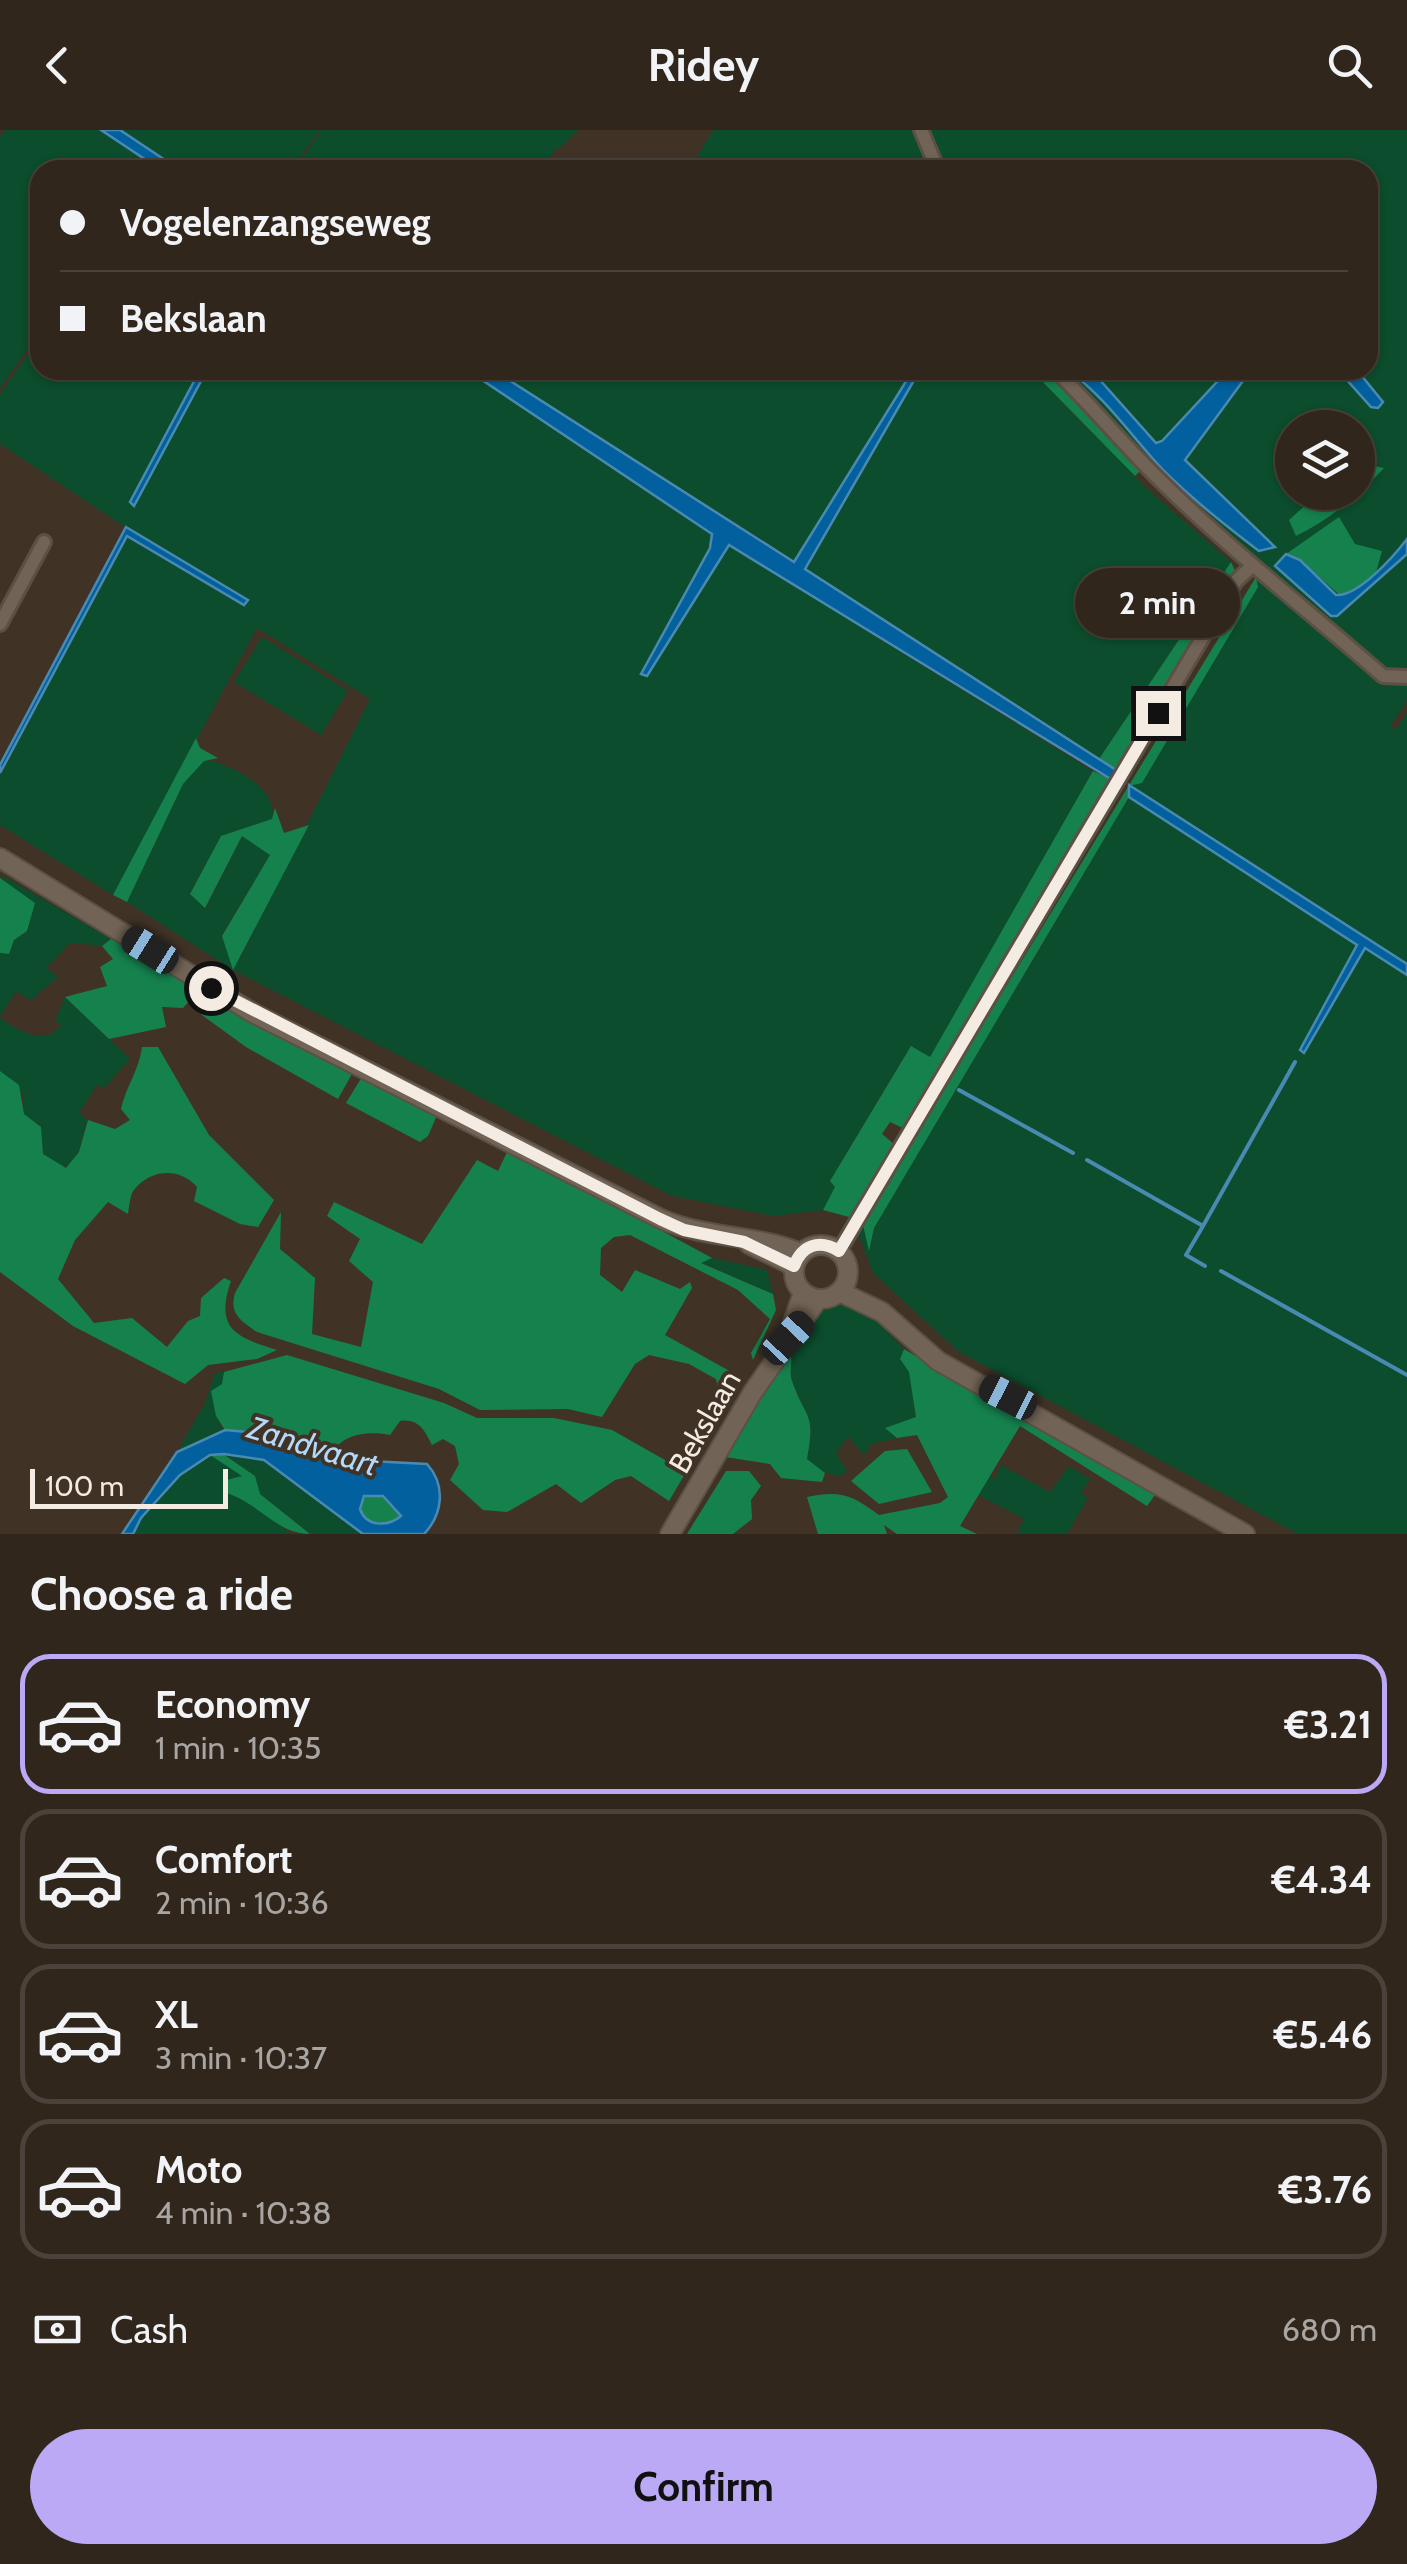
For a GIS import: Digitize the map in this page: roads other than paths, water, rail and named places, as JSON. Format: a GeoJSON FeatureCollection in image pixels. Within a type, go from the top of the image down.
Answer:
{"type":"FeatureCollection","features":[{"type":"Feature","properties":{"kind":"main road"},"geometry":{"type":"LineString","coordinates":[[0,858],[299,1037],[684,1230],[744,1242],[776,1243],[797,1260]]}},
{"type":"Feature","properties":{"kind":"main road"},"geometry":{"type":"LineString","coordinates":[[844,1284],[848,1266],[839,1251],[816,1244],[797,1260],[794,1278],[811,1296],[844,1284],[873,1296],[882,1312],[938,1361],[1246,1534]]}},
{"type":"Feature","properties":{"kind":"main road","name":"Bekslaan"},"geometry":{"type":"LineString","coordinates":[[670,1534],[811,1296]]}},
{"type":"Feature","properties":{"kind":"street"},"geometry":{"type":"LineString","coordinates":[[921,130],[934,160]]}},
{"type":"Feature","properties":{"kind":"street"},"geometry":{"type":"LineString","coordinates":[[1066,380],[1110,422],[1138,459],[1253,564],[1383,676],[1407,677]]}},
{"type":"Feature","properties":{"kind":"street"},"geometry":{"type":"LineString","coordinates":[[0,624],[44,542]]}},
{"type":"Feature","properties":{"kind":"street"},"geometry":{"type":"LineString","coordinates":[[839,1251],[1236,581],[1253,564]]}},
{"type":"Feature","properties":{"kind":"water"},"geometry":{"type":"Polygon","coordinates":[[[101,130],[120,130],[165,160],[146,160],[101,130]]]}},
{"type":"Feature","properties":{"kind":"water"},"geometry":{"type":"Polygon","coordinates":[[[195,380],[202,380],[134,506],[130,502],[195,380]]]}},
{"type":"Feature","properties":{"kind":"water"},"geometry":{"type":"Polygon","coordinates":[[[482,380],[509,380],[794,562],[907,380],[914,380],[805,569],[1119,772],[1114,781],[729,545],[647,676],[641,674],[710,548],[712,534],[482,380]]]}},
{"type":"Feature","properties":{"kind":"water"},"geometry":{"type":"Polygon","coordinates":[[[1080,380],[1100,380],[1156,443],[1219,380],[1244,380],[1185,460],[1275,547],[1259,551],[1198,502],[1164,471],[1080,380]]]}},
{"type":"Feature","properties":{"kind":"water"},"geometry":{"type":"Polygon","coordinates":[[[1347,380],[1365,380],[1383,402],[1378,408],[1371,407],[1347,380]]]}},
{"type":"Feature","properties":{"kind":"water"},"geometry":{"type":"Polygon","coordinates":[[[126,527],[248,600],[244,605],[127,536],[0,773],[0,765],[126,527]]]}},
{"type":"Feature","properties":{"kind":"water"},"geometry":{"type":"Polygon","coordinates":[[[1407,539],[1407,554],[1337,616],[1331,616],[1275,566],[1286,554],[1300,560],[1336,595],[1345,594],[1375,574],[1407,539]]]}},
{"type":"Feature","properties":{"kind":"water"},"geometry":{"type":"Polygon","coordinates":[[[1129,785],[1407,964],[1407,975],[1365,948],[1304,1053],[1300,1050],[1357,945],[1129,797],[1129,785]]]}},
{"type":"Feature","properties":{"kind":"water"},"geometry":{"type":"Polygon","coordinates":[[[225,1430],[260,1433],[369,1461],[427,1464],[437,1481],[440,1499],[435,1518],[424,1534],[363,1534],[264,1460],[210,1455],[180,1475],[141,1518],[133,1534],[122,1534],[177,1452],[225,1430]],[[364,1496],[360,1509],[372,1522],[384,1523],[401,1516],[383,1496],[364,1496]]]}},
{"type":"Feature","properties":{"kind":"waterway"},"geometry":{"type":"LineString","coordinates":[[1203,1226],[1295,1062]]}},
{"type":"Feature","properties":{"kind":"waterway"},"geometry":{"type":"LineString","coordinates":[[959,1090],[1073,1153]]}},
{"type":"Feature","properties":{"kind":"waterway"},"geometry":{"type":"LineString","coordinates":[[1087,1160],[1203,1226],[1186,1255],[1205,1266]]}},
{"type":"Feature","properties":{"kind":"waterway"},"geometry":{"type":"LineString","coordinates":[[1221,1271],[1407,1375]]}},
{"type":"Feature","properties":{"kind":"water label","name":"Zandvaart"},"geometry":{"type":"Point","coordinates":[313,1446]}}]}
